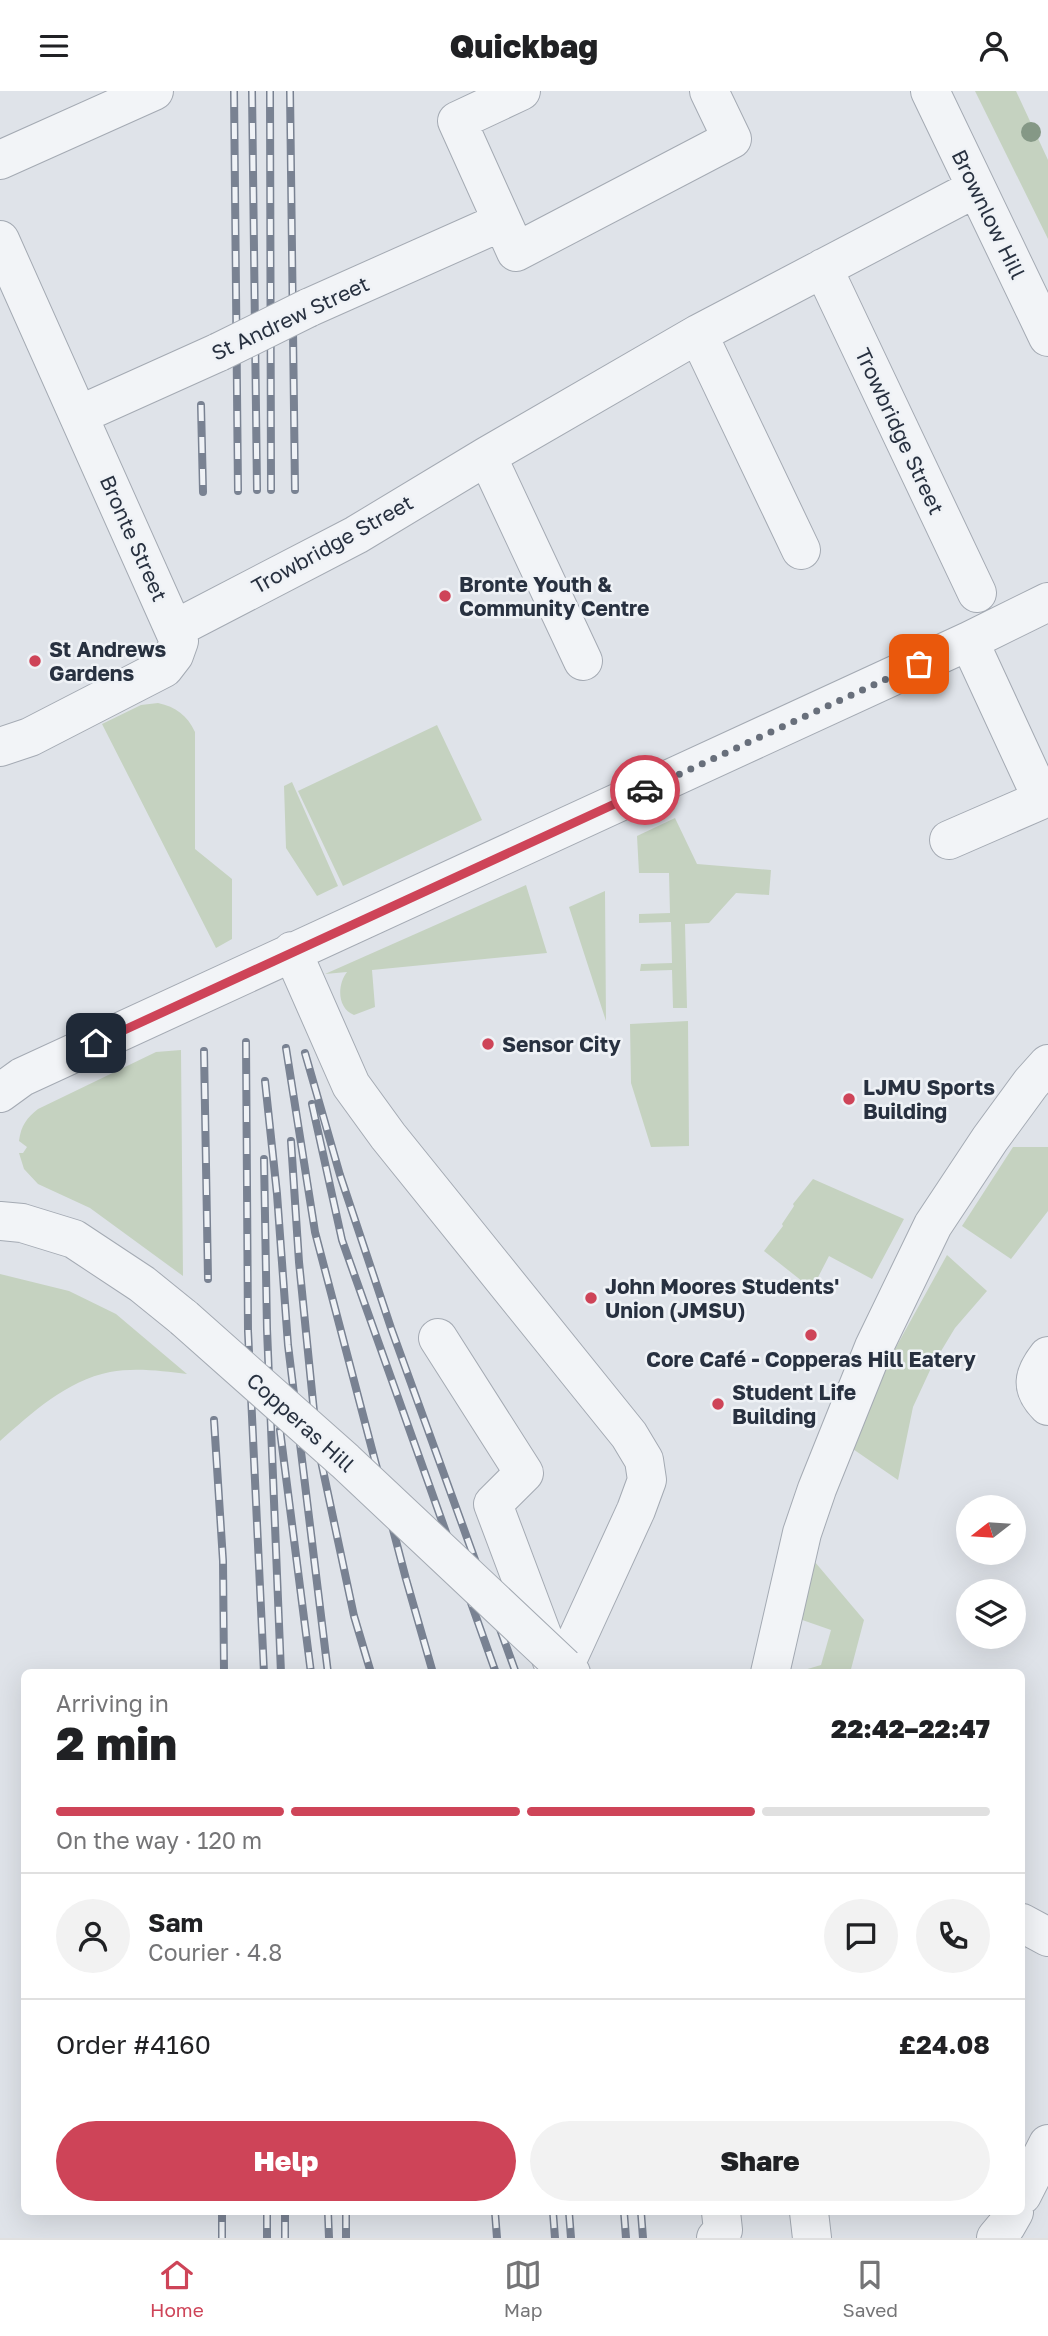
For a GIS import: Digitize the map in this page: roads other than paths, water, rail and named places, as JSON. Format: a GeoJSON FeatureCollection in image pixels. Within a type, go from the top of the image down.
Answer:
{"type":"FeatureCollection","features":[{"type":"Feature","properties":{"kind":"street"},"geometry":{"type":"LineString","coordinates":[[0,160],[154,91]]}},
{"type":"Feature","properties":{"kind":"street"},"geometry":{"type":"LineString","coordinates":[[521,91],[457,121],[516,252],[732,139],[709,91]]}},
{"type":"Feature","properties":{"kind":"street","name":"Brownlow Hill"},"geometry":{"type":"LineString","coordinates":[[930,91],[1048,337]]}},
{"type":"Feature","properties":{"kind":"street","name":"Trowbridge Street"},"geometry":{"type":"LineString","coordinates":[[175,629],[356,535],[698,334],[976,188]]}},
{"type":"Feature","properties":{"kind":"street","name":"St Andrew Street"},"geometry":{"type":"LineString","coordinates":[[79,415],[501,222]]}},
{"type":"Feature","properties":{"kind":"street","name":"Bronte Street"},"geometry":{"type":"LineString","coordinates":[[0,240],[175,629]]}},
{"type":"Feature","properties":{"kind":"street","name":"Trowbridge Street"},"geometry":{"type":"LineString","coordinates":[[823,268],[977,593]]}},
{"type":"Feature","properties":{"kind":"street"},"geometry":{"type":"LineString","coordinates":[[698,334],[801,550]]}},
{"type":"Feature","properties":{"kind":"street"},"geometry":{"type":"LineString","coordinates":[[487,456],[583,661]]}},
{"type":"Feature","properties":{"kind":"street"},"geometry":{"type":"LineString","coordinates":[[0,1093],[22,1077],[970,641],[1048,602]]}},
{"type":"Feature","properties":{"kind":"street"},"geometry":{"type":"LineString","coordinates":[[0,747],[30,737],[164,668],[174,656],[179,641],[175,629]]}},
{"type":"Feature","properties":{"kind":"street"},"geometry":{"type":"LineString","coordinates":[[949,840],[1045,798],[970,641]]}},
{"type":"Feature","properties":{"kind":"street"},"geometry":{"type":"LineString","coordinates":[[292,951],[351,1085],[388,1136],[629,1435],[644,1460],[647,1480],[636,1510],[565,1669]]}},
{"type":"Feature","properties":{"kind":"street"},"geometry":{"type":"LineString","coordinates":[[771,1669],[802,1533],[874,1347],[933,1225],[990,1139],[1048,1064]]}},
{"type":"Feature","properties":{"kind":"street","name":"Copperas Hill"},"geometry":{"type":"LineString","coordinates":[[0,1221],[22,1223],[74,1239],[142,1284],[345,1461],[562,1669]]}},
{"type":"Feature","properties":{"kind":"street"},"geometry":{"type":"LineString","coordinates":[[438,1338],[524,1473],[492,1504],[563,1669]]}},
{"type":"Feature","properties":{"kind":"street"},"geometry":{"type":"LineString","coordinates":[[1048,1356],[1036,1372],[1035,1380],[1039,1397],[1048,1406]]}},
{"type":"Feature","properties":{"kind":"street"},"geometry":{"type":"LineString","coordinates":[[1025,1925],[1048,1937]]}},
{"type":"Feature","properties":{"kind":"street"},"geometry":{"type":"LineString","coordinates":[[1025,2189],[1048,2144]]}},
{"type":"Feature","properties":{"kind":"street"},"geometry":{"type":"LineString","coordinates":[[809,2215],[812,2238]]}},
{"type":"Feature","properties":{"kind":"street"},"geometry":{"type":"LineString","coordinates":[[996,2238],[1012,2215]]}},
{"type":"Feature","properties":{"kind":"railway"},"geometry":{"type":"LineString","coordinates":[[234,91],[238,491]]}},
{"type":"Feature","properties":{"kind":"railway"},"geometry":{"type":"LineString","coordinates":[[252,91],[257,490]]}},
{"type":"Feature","properties":{"kind":"railway"},"geometry":{"type":"LineString","coordinates":[[270,91],[271,490]]}},
{"type":"Feature","properties":{"kind":"railway"},"geometry":{"type":"LineString","coordinates":[[290,91],[295,490]]}},
{"type":"Feature","properties":{"kind":"railway"},"geometry":{"type":"LineString","coordinates":[[201,405],[203,492]]}},
{"type":"Feature","properties":{"kind":"railway"},"geometry":{"type":"LineString","coordinates":[[246,1042],[248,1331],[264,1669]]}},
{"type":"Feature","properties":{"kind":"railway"},"geometry":{"type":"LineString","coordinates":[[286,1048],[315,1232],[432,1669]]}},
{"type":"Feature","properties":{"kind":"railway"},"geometry":{"type":"LineString","coordinates":[[204,1051],[208,1279]]}},
{"type":"Feature","properties":{"kind":"railway"},"geometry":{"type":"LineString","coordinates":[[305,1053],[340,1175],[391,1328],[515,1669]]}},
{"type":"Feature","properties":{"kind":"railway"},"geometry":{"type":"LineString","coordinates":[[265,1081],[277,1194],[288,1345],[328,1669]]}},
{"type":"Feature","properties":{"kind":"railway"},"geometry":{"type":"LineString","coordinates":[[312,1104],[342,1240],[495,1669]]}},
{"type":"Feature","properties":{"kind":"railway"},"geometry":{"type":"LineString","coordinates":[[291,1141],[299,1262],[317,1442],[354,1616],[370,1669]]}},
{"type":"Feature","properties":{"kind":"railway"},"geometry":{"type":"LineString","coordinates":[[264,1159],[267,1329],[281,1669]]}},
{"type":"Feature","properties":{"kind":"railway"},"geometry":{"type":"LineString","coordinates":[[214,1420],[223,1561],[224,1669]]}},
{"type":"Feature","properties":{"kind":"railway"},"geometry":{"type":"LineString","coordinates":[[280,1430],[310,1669]]}},
{"type":"Feature","properties":{"kind":"railway"},"geometry":{"type":"LineString","coordinates":[[222,2215],[222,2238]]}},
{"type":"Feature","properties":{"kind":"railway"},"geometry":{"type":"LineString","coordinates":[[267,2215],[267,2238]]}},
{"type":"Feature","properties":{"kind":"railway"},"geometry":{"type":"LineString","coordinates":[[285,2215],[285,2238]]}},
{"type":"Feature","properties":{"kind":"railway"},"geometry":{"type":"LineString","coordinates":[[328,2215],[329,2238]]}},
{"type":"Feature","properties":{"kind":"railway"},"geometry":{"type":"LineString","coordinates":[[346,2215],[346,2238]]}},
{"type":"Feature","properties":{"kind":"railway"},"geometry":{"type":"LineString","coordinates":[[495,2215],[497,2238]]}},
{"type":"Feature","properties":{"kind":"railway"},"geometry":{"type":"LineString","coordinates":[[553,2215],[555,2238]]}},
{"type":"Feature","properties":{"kind":"railway"},"geometry":{"type":"LineString","coordinates":[[569,2215],[571,2238]]}},
{"type":"Feature","properties":{"kind":"railway"},"geometry":{"type":"LineString","coordinates":[[624,2215],[626,2238]]}},
{"type":"Feature","properties":{"kind":"railway"},"geometry":{"type":"LineString","coordinates":[[641,2215],[643,2238]]}},
{"type":"Feature","properties":{"kind":"place","name":"Bronte Youth & Community Centre"},"geometry":{"type":"Point","coordinates":[445,596]}},
{"type":"Feature","properties":{"kind":"place","name":"St Andrews Gardens"},"geometry":{"type":"Point","coordinates":[35,661]}},
{"type":"Feature","properties":{"kind":"place","name":"Sensor City"},"geometry":{"type":"Point","coordinates":[488,1044]}},
{"type":"Feature","properties":{"kind":"place","name":"LJMU Sports Building"},"geometry":{"type":"Point","coordinates":[849,1099]}},
{"type":"Feature","properties":{"kind":"place","name":"John Moores Students' Union (JMSU)"},"geometry":{"type":"Point","coordinates":[591,1298]}},
{"type":"Feature","properties":{"kind":"place","name":"Core Café - Copperas Hill Eatery"},"geometry":{"type":"Point","coordinates":[811,1335]}},
{"type":"Feature","properties":{"kind":"place","name":"Student Life Building"},"geometry":{"type":"Point","coordinates":[718,1404]}}]}
